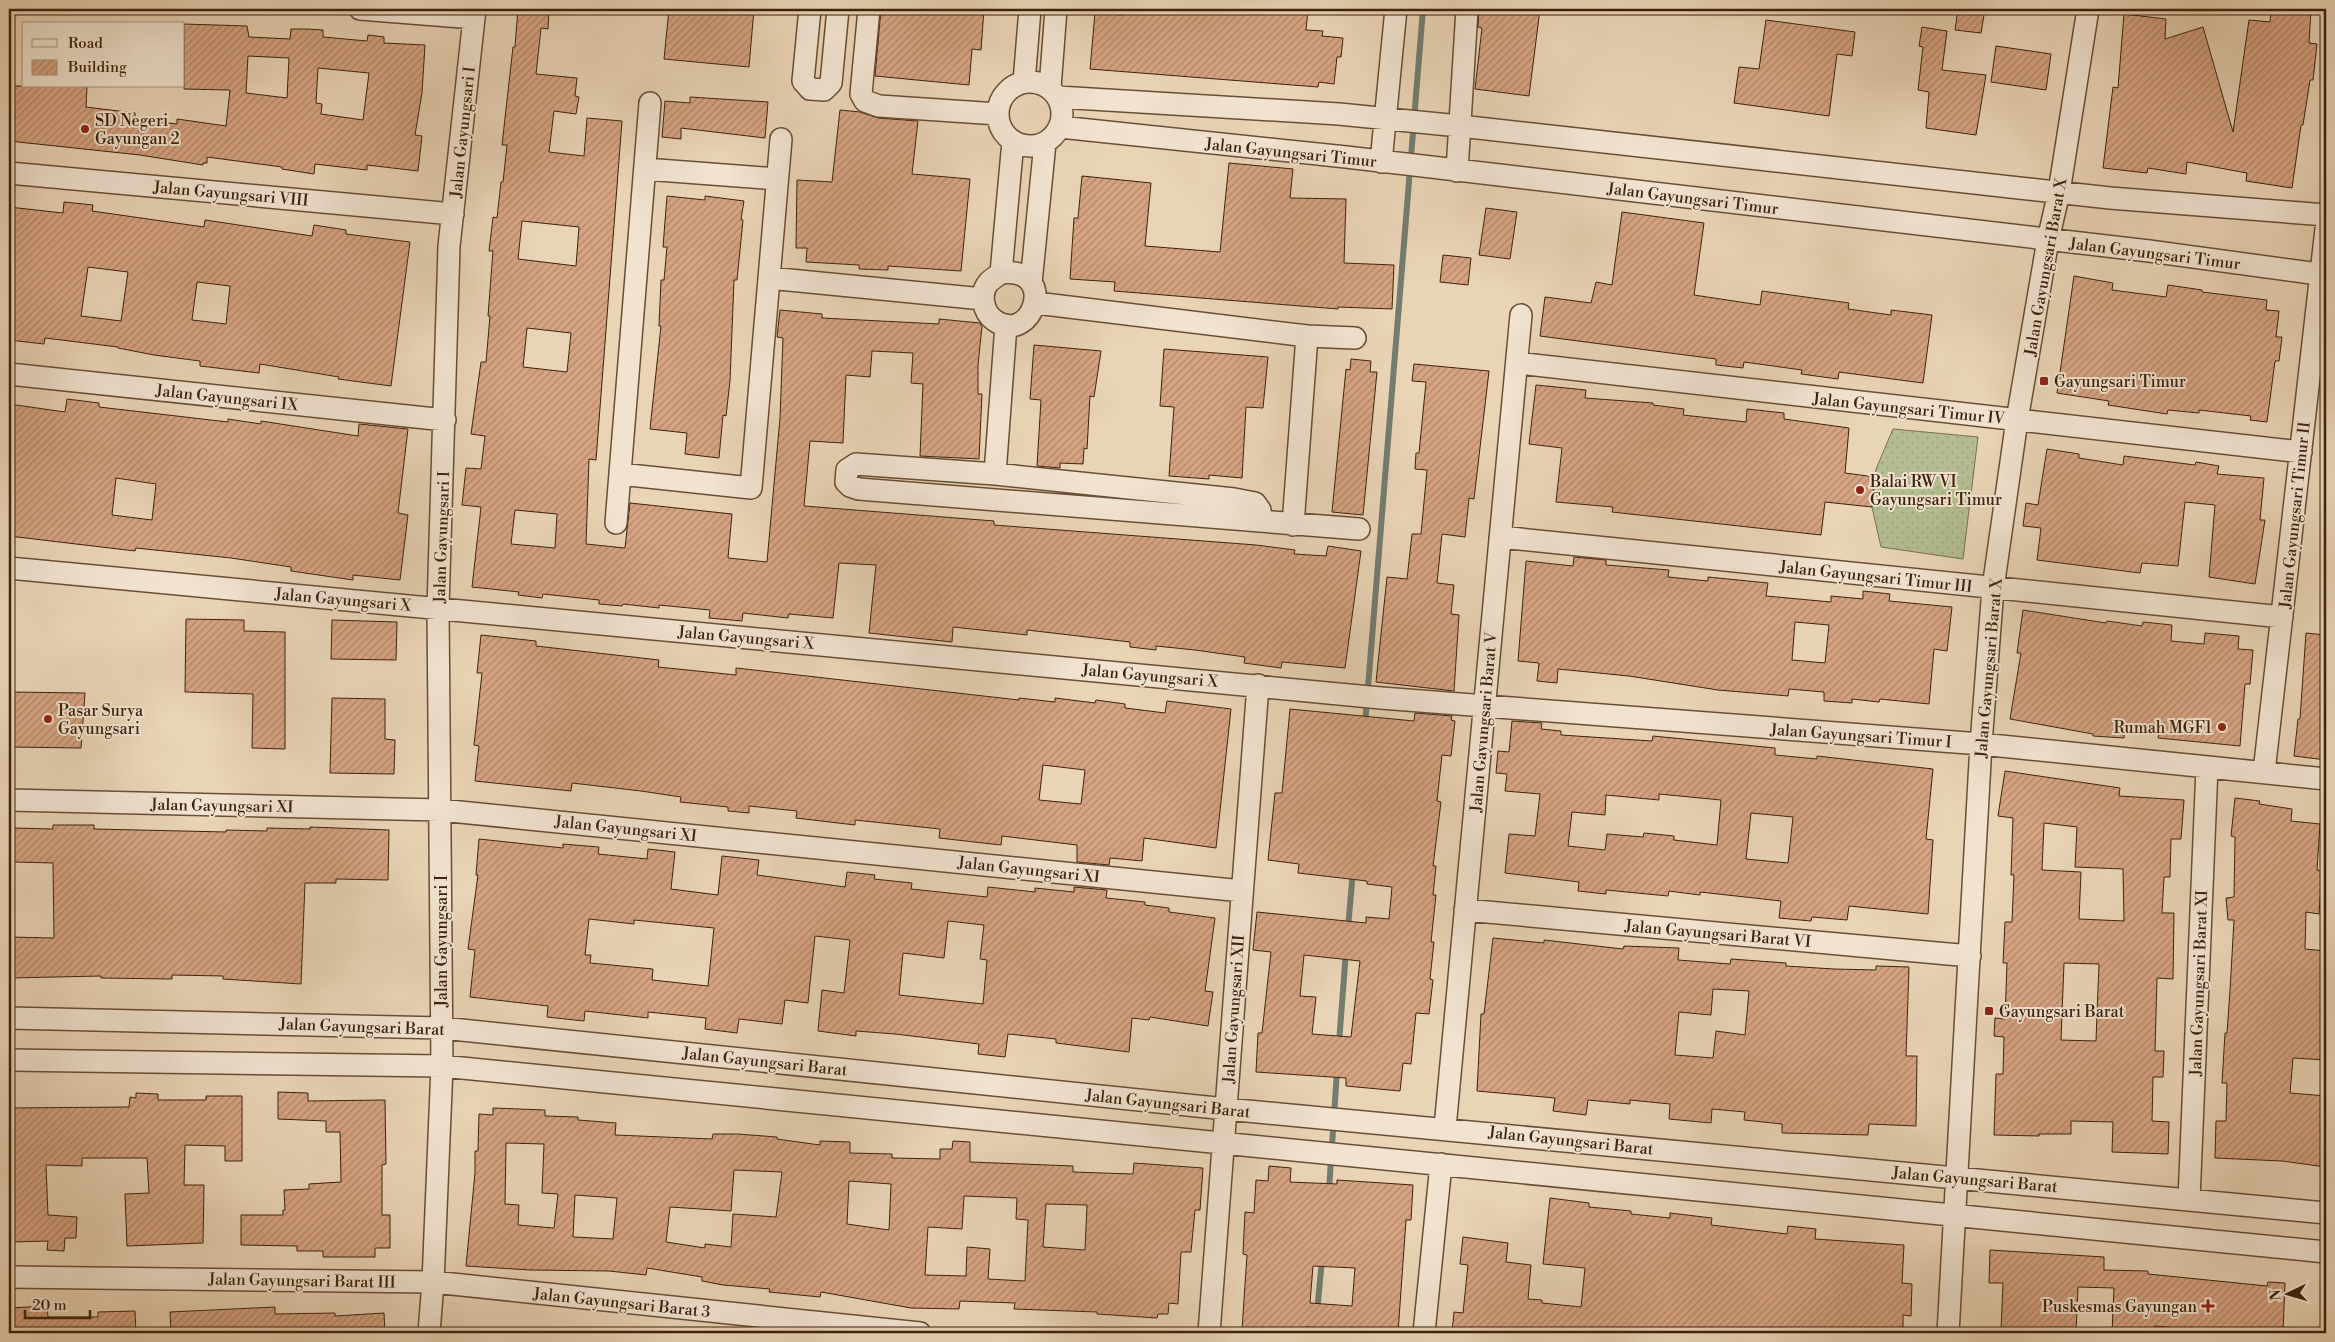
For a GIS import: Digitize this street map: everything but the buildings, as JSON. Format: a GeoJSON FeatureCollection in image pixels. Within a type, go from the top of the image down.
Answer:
{"type":"FeatureCollection","features":[{"type":"Feature","properties":{"kind":"street"},"geometry":{"type":"LineString","coordinates":[[360,9],[475,13]]}},
{"type":"Feature","properties":{"kind":"street"},"geometry":{"type":"LineString","coordinates":[[810,9],[802,81],[810,89],[824,90],[831,83],[838,9]]}},
{"type":"Feature","properties":{"kind":"street"},"geometry":{"type":"LineString","coordinates":[[869,9],[861,94],[866,101],[879,106],[998,114]]}},
{"type":"Feature","properties":{"kind":"street"},"geometry":{"type":"LineString","coordinates":[[1024,82],[1030,9]]}},
{"type":"Feature","properties":{"kind":"street"},"geometry":{"type":"LineString","coordinates":[[1056,9],[1054,93],[1062,118],[1060,127],[1054,136],[1045,143],[1024,146],[1014,141],[1000,125],[998,114],[1001,100],[1010,88],[1024,82],[1038,82],[1054,93],[1451,125],[2059,192],[2326,215]]}},
{"type":"Feature","properties":{"kind":"street"},"geometry":{"type":"LineString","coordinates":[[1388,162],[1393,120],[1396,9]]}},
{"type":"Feature","properties":{"kind":"street"},"geometry":{"type":"LineString","coordinates":[[1448,170],[1451,125],[1467,9]]}},
{"type":"Feature","properties":{"kind":"street","name":"Jalan Gayungsari Barat X"},"geometry":{"type":"LineString","coordinates":[[1948,1333],[1953,1215],[1957,1177],[1981,744],[1994,588],[2017,420],[2048,240],[2059,192],[2088,9]]}},
{"type":"Feature","properties":{"kind":"street","name":"Jalan Gayungsari I"},"geometry":{"type":"LineString","coordinates":[[442,1066],[438,608],[449,246],[475,13]]}},
{"type":"Feature","properties":{"kind":"street"},"geometry":{"type":"LineString","coordinates":[[616,523],[650,103]]}},
{"type":"Feature","properties":{"kind":"street","name":"Jalan Gayungsari Timur"},"geometry":{"type":"LineString","coordinates":[[1060,127],[1388,162],[2324,274]]}},
{"type":"Feature","properties":{"kind":"street"},"geometry":{"type":"LineString","coordinates":[[620,474],[751,488],[781,139]]}},
{"type":"Feature","properties":{"kind":"street"},"geometry":{"type":"LineString","coordinates":[[1001,273],[1014,141]]}},
{"type":"Feature","properties":{"kind":"street"},"geometry":{"type":"LineString","coordinates":[[1033,293],[1023,275],[1012,272],[1001,273],[988,283],[983,299],[986,311],[995,320],[1006,325],[1016,324],[1025,320],[1032,313],[1045,143]]}},
{"type":"Feature","properties":{"kind":"street"},"geometry":{"type":"LineString","coordinates":[[645,168],[777,179]]}},
{"type":"Feature","properties":{"kind":"street","name":"Jalan Gayungsari VIII"},"geometry":{"type":"LineString","coordinates":[[9,173],[453,214]]}},
{"type":"Feature","properties":{"kind":"street","name":"Jalan Gayungsari Timur II"},"geometry":{"type":"LineString","coordinates":[[2264,772],[2301,452],[2324,274],[2326,229]]}},
{"type":"Feature","properties":{"kind":"street"},"geometry":{"type":"LineString","coordinates":[[769,278],[983,299]]}},
{"type":"Feature","properties":{"kind":"street"},"geometry":{"type":"LineString","coordinates":[[1033,293],[1307,336],[1355,338]]}},
{"type":"Feature","properties":{"kind":"street","name":"Jalan Gayungsari Barat V"},"geometry":{"type":"LineString","coordinates":[[1445,1128],[1521,315]]}},
{"type":"Feature","properties":{"kind":"street"},"geometry":{"type":"LineString","coordinates":[[995,474],[1006,325]]}},
{"type":"Feature","properties":{"kind":"street"},"geometry":{"type":"LineString","coordinates":[[1293,525],[1307,336]]}},
{"type":"Feature","properties":{"kind":"street","name":"Jalan Gayungsari Timur IV"},"geometry":{"type":"LineString","coordinates":[[1517,363],[2301,452]]}},
{"type":"Feature","properties":{"kind":"street","name":"Jalan Gayungsari IX"},"geometry":{"type":"LineString","coordinates":[[9,374],[445,420]]}},
{"type":"Feature","properties":{"kind":"street"},"geometry":{"type":"LineString","coordinates":[[1261,521],[1260,510],[1255,503],[1234,498],[995,474],[856,464],[847,470],[846,476],[850,486],[859,489],[1359,529]]}},
{"type":"Feature","properties":{"kind":"street","name":"Jalan Gayungsari Timur III"},"geometry":{"type":"LineString","coordinates":[[1500,538],[2282,617]]}},
{"type":"Feature","properties":{"kind":"street","name":"Jalan Gayungsari X"},"geometry":{"type":"LineString","coordinates":[[9,568],[1484,707]]}},
{"type":"Feature","properties":{"kind":"street","name":"Jalan Gayungsari XII"},"geometry":{"type":"LineString","coordinates":[[1209,1333],[1258,686]]}},
{"type":"Feature","properties":{"kind":"street","name":"Jalan Gayungsari Timur I"},"geometry":{"type":"LineString","coordinates":[[1484,707],[1981,744],[2326,779]]}},
{"type":"Feature","properties":{"kind":"street","name":"Jalan Gayungsari Barat XI"},"geometry":{"type":"LineString","coordinates":[[2189,1200],[2207,767]]}},
{"type":"Feature","properties":{"kind":"street","name":"Jalan Gayungsari XI"},"geometry":{"type":"LineString","coordinates":[[9,800],[440,810],[1242,891]]}},
{"type":"Feature","properties":{"kind":"street","name":"Jalan Gayungsari Barat VI"},"geometry":{"type":"LineString","coordinates":[[1465,910],[1970,956]]}},
{"type":"Feature","properties":{"kind":"street","name":"Jalan Gayungsari Barat"},"geometry":{"type":"LineString","coordinates":[[9,1018],[442,1028],[1226,1109],[1445,1128],[2326,1213]]}},
{"type":"Feature","properties":{"kind":"street","name":"Jalan Gayungsari Barat"},"geometry":{"type":"LineString","coordinates":[[9,1060],[442,1066],[2326,1252]]}},
{"type":"Feature","properties":{"kind":"street"},"geometry":{"type":"LineString","coordinates":[[429,1333],[424,1281],[442,1066]]}},
{"type":"Feature","properties":{"kind":"street"},"geometry":{"type":"LineString","coordinates":[[1424,1333],[1442,1164]]}},
{"type":"Feature","properties":{"kind":"street","name":"Jalan Gayungsari Barat III"},"geometry":{"type":"LineString","coordinates":[[9,1277],[424,1281]]}},
{"type":"Feature","properties":{"kind":"street","name":"Jalan Gayungsari Barat 3"},"geometry":{"type":"LineString","coordinates":[[424,1281],[920,1333]]}},
{"type":"Feature","properties":{"kind":"green space"},"geometry":{"type":"Polygon","coordinates":[[[1893,429],[1978,437],[1963,559],[1881,547],[1872,507],[1876,469],[1893,429]]]}},
{"type":"Feature","properties":{"kind":"waterway"},"geometry":{"type":"LineString","coordinates":[[1365,724],[1423,9]]}},
{"type":"Feature","properties":{"kind":"waterway"},"geometry":{"type":"LineString","coordinates":[[1348,928],[1353,871]]}},
{"type":"Feature","properties":{"kind":"waterway"},"geometry":{"type":"LineString","coordinates":[[1339,1043],[1346,951]]}},
{"type":"Feature","properties":{"kind":"waterway"},"geometry":{"type":"LineString","coordinates":[[1329,1190],[1337,1071]]}},
{"type":"Feature","properties":{"kind":"waterway"},"geometry":{"type":"LineString","coordinates":[[1315,1333],[1322,1260]]}},
{"type":"Feature","properties":{"kind":"place","name":"SD Negeri Gayungan 2"},"geometry":{"type":"Point","coordinates":[85,129]}},
{"type":"Feature","properties":{"kind":"place","name":"Gayungsari Timur"},"geometry":{"type":"Point","coordinates":[2044,381]}},
{"type":"Feature","properties":{"kind":"place","name":"Balai RW VI Gayungsari Timur"},"geometry":{"type":"Point","coordinates":[1860,490]}},
{"type":"Feature","properties":{"kind":"place","name":"Pasar Surya Gayungsari"},"geometry":{"type":"Point","coordinates":[48,719]}},
{"type":"Feature","properties":{"kind":"place","name":"Rumah MGF1"},"geometry":{"type":"Point","coordinates":[2222,727]}},
{"type":"Feature","properties":{"kind":"place","name":"Gayungsari Barat"},"geometry":{"type":"Point","coordinates":[1989,1011]}},
{"type":"Feature","properties":{"kind":"place","name":"Puskesmas Gayungan"},"geometry":{"type":"Point","coordinates":[2208,1306]}}]}
